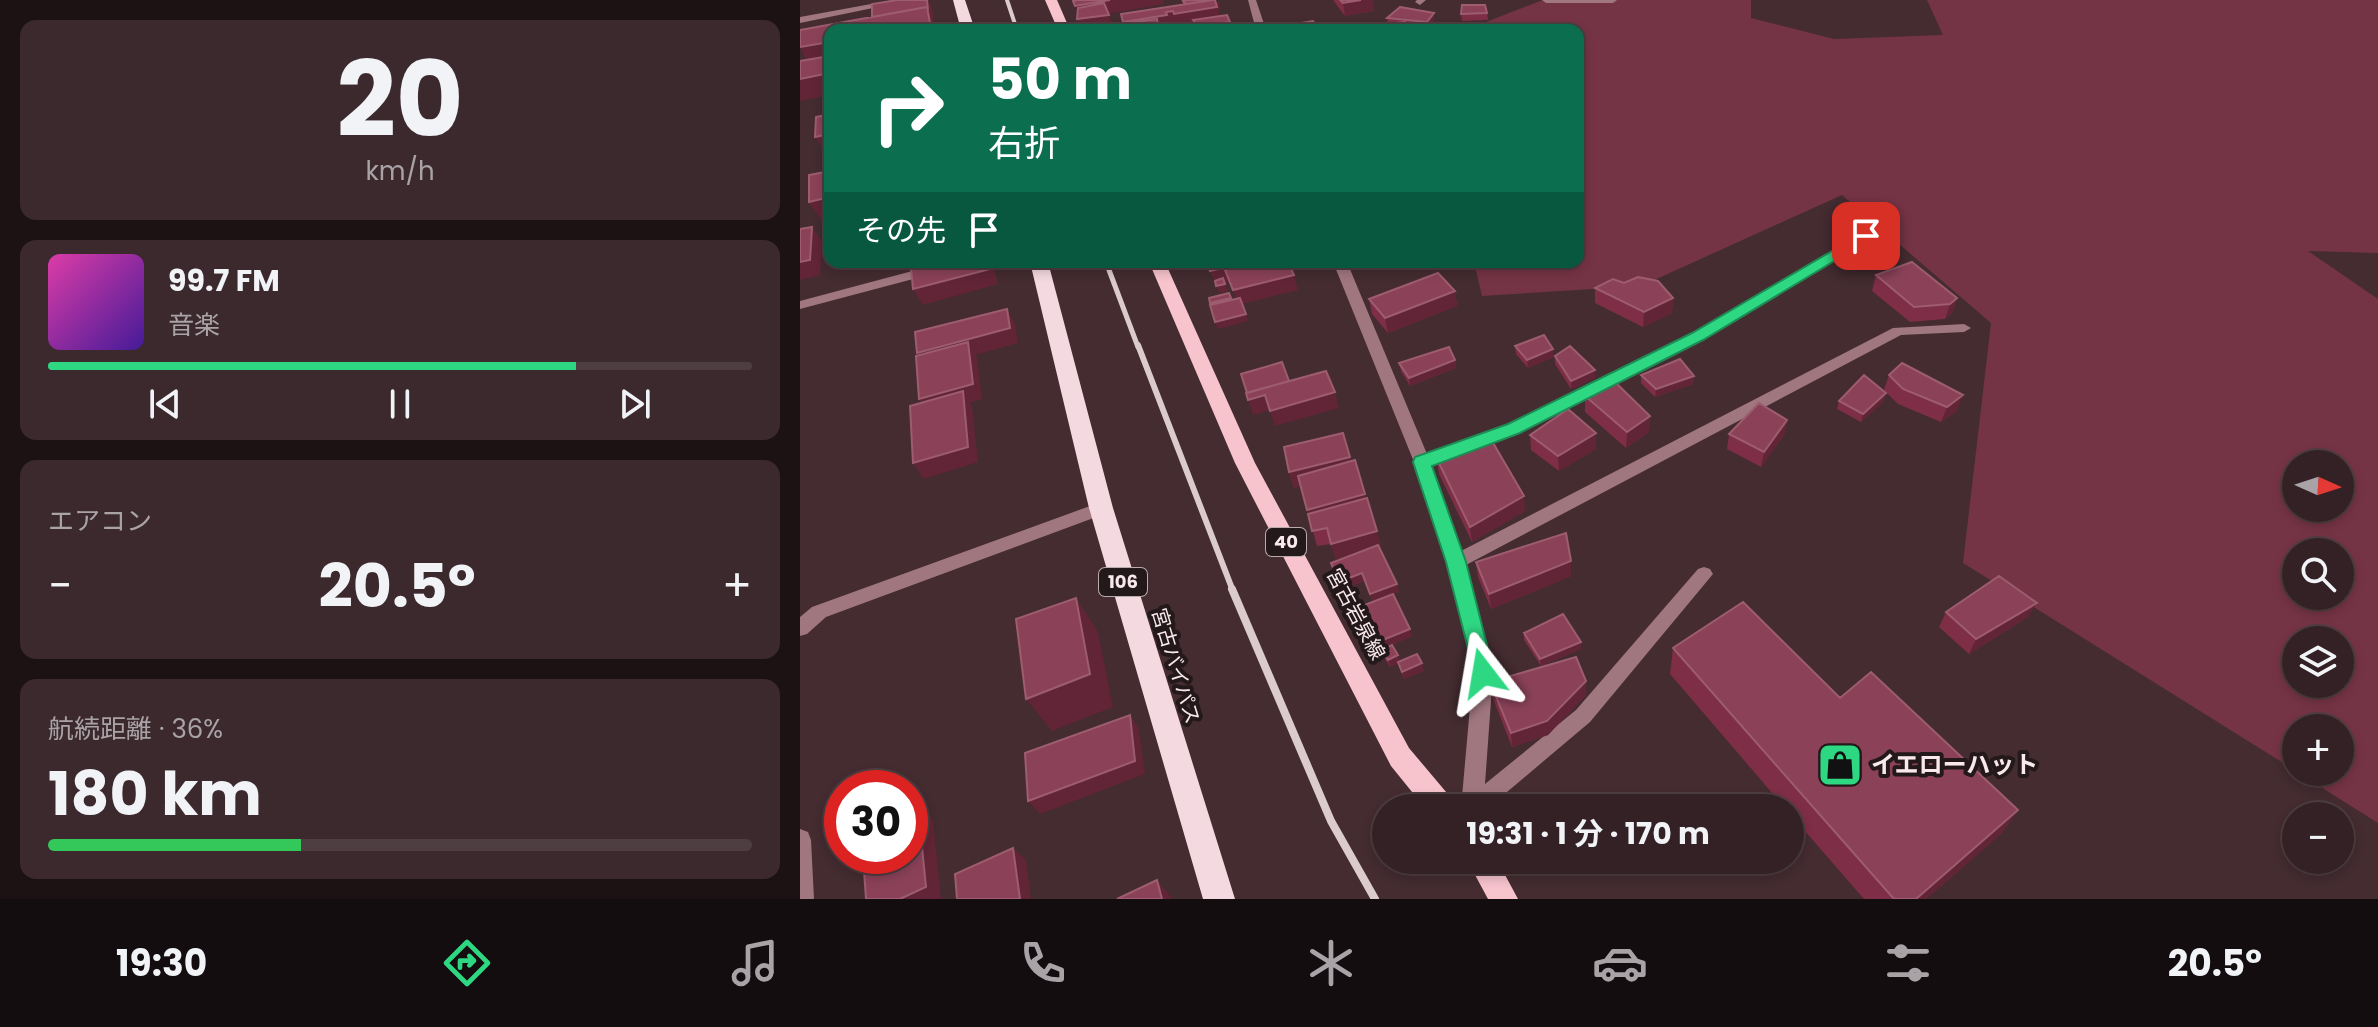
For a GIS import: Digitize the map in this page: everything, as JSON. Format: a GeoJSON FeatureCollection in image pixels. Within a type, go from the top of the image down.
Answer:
{"type":"FeatureCollection","features":[{"type":"Feature","properties":{"kind":"highway"},"geometry":{"type":"LineString","coordinates":[[959,0],[966,24]]}},
{"type":"Feature","properties":{"kind":"highway","name":"宮古バイパス"},"geometry":{"type":"LineString","coordinates":[[1041,268],[1101,508],[1219,899]]}},
{"type":"Feature","properties":{"kind":"main road"},"geometry":{"type":"LineString","coordinates":[[1051,0],[1061,24]]}},
{"type":"Feature","properties":{"kind":"main road","name":"宮古岩泉線"},"geometry":{"type":"LineString","coordinates":[[1160,268],[1245,463],[1400,757],[1430,794]]}},
{"type":"Feature","properties":{"kind":"main road"},"geometry":{"type":"LineString","coordinates":[[1489,874],[1504,899]]}},
{"type":"Feature","properties":{"kind":"street"},"geometry":{"type":"LineString","coordinates":[[800,20],[816,12],[908,0]]}},
{"type":"Feature","properties":{"kind":"street"},"geometry":{"type":"LineString","coordinates":[[1254,0],[1260,24]]}},
{"type":"Feature","properties":{"kind":"street"},"geometry":{"type":"LineString","coordinates":[[1546,0],[1613,0]]}},
{"type":"Feature","properties":{"kind":"street"},"geometry":{"type":"LineString","coordinates":[[1422,462],[1514,429],[1698,337],[1866,236]]}},
{"type":"Feature","properties":{"kind":"street"},"geometry":{"type":"LineString","coordinates":[[800,305],[939,268]]}},
{"type":"Feature","properties":{"kind":"street"},"geometry":{"type":"LineString","coordinates":[[1342,268],[1422,462],[1456,562],[1483,673],[1473,794]]}},
{"type":"Feature","properties":{"kind":"street"},"geometry":{"type":"LineString","coordinates":[[1456,562],[1898,331],[1964,328]]}},
{"type":"Feature","properties":{"kind":"street"},"geometry":{"type":"LineString","coordinates":[[800,628],[819,612],[1101,508]]}},
{"type":"Feature","properties":{"kind":"street"},"geometry":{"type":"LineString","coordinates":[[1489,794],[1583,716],[1704,574]]}},
{"type":"Feature","properties":{"kind":"street"},"geometry":{"type":"LineString","coordinates":[[800,840],[802,899]]}},
{"type":"Feature","properties":{"kind":"shaded area"},"geometry":{"type":"Polygon","coordinates":[[[1543,0],[1751,0],[1751,18],[1834,39],[1943,35],[1927,0],[2378,0],[2378,253],[2308,251],[2378,299],[2378,823],[2354,808],[2354,802],[2345,802],[2319,786],[2354,786],[2354,714],[2282,714],[2282,762],[1963,563],[1991,323],[1842,195],[1641,286],[1482,296],[1475,268],[1584,268],[1584,24],[1481,24],[1543,0]]]}},
{"type":"Feature","properties":{"kind":"building"},"geometry":{"type":"Polygon","coordinates":[[[927,0],[928,10],[927,7],[872,17],[872,4],[927,0]]]}},
{"type":"Feature","properties":{"kind":"building"},"geometry":{"type":"Polygon","coordinates":[[[1110,0],[1075,6],[1073,1],[1110,0]]]}},
{"type":"Feature","properties":{"kind":"building"},"geometry":{"type":"Polygon","coordinates":[[[1213,0],[1185,4],[1183,1],[1213,0]]]}},
{"type":"Feature","properties":{"kind":"building"},"geometry":{"type":"Polygon","coordinates":[[[1215,0],[1217,7],[1174,14],[1173,11],[1166,12],[1167,15],[1123,22],[1121,14],[1215,0]]]}},
{"type":"Feature","properties":{"kind":"building"},"geometry":{"type":"Polygon","coordinates":[[[1104,3],[1109,15],[1077,19],[1078,8],[1104,3]]]}},
{"type":"Feature","properties":{"kind":"building"},"geometry":{"type":"Polygon","coordinates":[[[1462,5],[1485,5],[1487,13],[1461,14],[1462,5]]]}},
{"type":"Feature","properties":{"kind":"building"},"geometry":{"type":"Polygon","coordinates":[[[927,7],[930,23],[924,24],[833,24],[927,7]]]}},
{"type":"Feature","properties":{"kind":"building"},"geometry":{"type":"Polygon","coordinates":[[[1400,7],[1434,13],[1427,22],[1387,18],[1400,7]]]}},
{"type":"Feature","properties":{"kind":"building"},"geometry":{"type":"Polygon","coordinates":[[[1227,15],[1230,22],[1196,24],[1193,20],[1227,15]]]}},
{"type":"Feature","properties":{"kind":"building"},"geometry":{"type":"Polygon","coordinates":[[[1157,19],[1158,24],[1121,24],[1157,19]]]}},
{"type":"Feature","properties":{"kind":"building"},"geometry":{"type":"Polygon","coordinates":[[[824,26],[824,43],[800,47],[800,30],[824,26]]]}},
{"type":"Feature","properties":{"kind":"building"},"geometry":{"type":"Polygon","coordinates":[[[824,57],[824,74],[800,79],[800,61],[824,57]]]}},
{"type":"Feature","properties":{"kind":"building"},"geometry":{"type":"Polygon","coordinates":[[[824,115],[824,135],[815,137],[816,117],[824,115]]]}},
{"type":"Feature","properties":{"kind":"building"},"geometry":{"type":"Polygon","coordinates":[[[824,172],[824,198],[809,202],[809,175],[824,172]]]}},
{"type":"Feature","properties":{"kind":"building"},"geometry":{"type":"Polygon","coordinates":[[[812,227],[810,260],[800,262],[800,229],[812,227]]]}},
{"type":"Feature","properties":{"kind":"building"},"geometry":{"type":"Polygon","coordinates":[[[1912,262],[1957,298],[1950,304],[1914,307],[1876,275],[1912,262]]]}},
{"type":"Feature","properties":{"kind":"building"},"geometry":{"type":"Polygon","coordinates":[[[911,268],[990,269],[913,289],[911,268]]]}},
{"type":"Feature","properties":{"kind":"building"},"geometry":{"type":"Polygon","coordinates":[[[1291,268],[1294,275],[1233,290],[1225,270],[1291,268]]]}},
{"type":"Feature","properties":{"kind":"building"},"geometry":{"type":"Polygon","coordinates":[[[1438,273],[1455,291],[1385,318],[1369,299],[1438,273]]]}},
{"type":"Feature","properties":{"kind":"building"},"geometry":{"type":"Polygon","coordinates":[[[1638,277],[1658,281],[1673,298],[1644,312],[1595,288],[1613,279],[1624,283],[1638,277]]]}},
{"type":"Feature","properties":{"kind":"building"},"geometry":{"type":"Polygon","coordinates":[[[1223,278],[1225,284],[1216,286],[1215,281],[1223,278]]]}},
{"type":"Feature","properties":{"kind":"building"},"geometry":{"type":"Polygon","coordinates":[[[1229,293],[1231,298],[1210,303],[1209,298],[1229,293]]]}},
{"type":"Feature","properties":{"kind":"building"},"geometry":{"type":"Polygon","coordinates":[[[1240,298],[1246,314],[1215,322],[1210,305],[1240,298]]]}},
{"type":"Feature","properties":{"kind":"building"},"geometry":{"type":"Polygon","coordinates":[[[1007,309],[1010,328],[917,353],[915,332],[1007,309]]]}},
{"type":"Feature","properties":{"kind":"building"},"geometry":{"type":"Polygon","coordinates":[[[1544,335],[1553,349],[1527,360],[1515,346],[1544,335]]]}},
{"type":"Feature","properties":{"kind":"building"},"geometry":{"type":"Polygon","coordinates":[[[968,342],[973,384],[919,399],[916,356],[968,342]]]}},
{"type":"Feature","properties":{"kind":"building"},"geometry":{"type":"Polygon","coordinates":[[[1570,346],[1595,370],[1571,381],[1555,356],[1570,346]]]}},
{"type":"Feature","properties":{"kind":"building"},"geometry":{"type":"Polygon","coordinates":[[[1449,347],[1455,360],[1409,378],[1399,363],[1449,347]]]}},
{"type":"Feature","properties":{"kind":"building"},"geometry":{"type":"Polygon","coordinates":[[[1680,359],[1694,376],[1656,389],[1641,375],[1680,359]]]}},
{"type":"Feature","properties":{"kind":"building"},"geometry":{"type":"Polygon","coordinates":[[[1282,362],[1289,381],[1247,393],[1241,374],[1282,362]]]}},
{"type":"Feature","properties":{"kind":"building"},"geometry":{"type":"Polygon","coordinates":[[[1902,363],[1963,395],[1947,407],[1903,389],[1889,375],[1902,363]]]}},
{"type":"Feature","properties":{"kind":"building"},"geometry":{"type":"Polygon","coordinates":[[[1326,371],[1335,392],[1270,411],[1265,395],[1248,400],[1246,393],[1326,371]]]}},
{"type":"Feature","properties":{"kind":"building"},"geometry":{"type":"Polygon","coordinates":[[[1864,375],[1886,393],[1863,414],[1839,401],[1864,375]]]}},
{"type":"Feature","properties":{"kind":"building"},"geometry":{"type":"Polygon","coordinates":[[[1613,380],[1650,416],[1627,432],[1585,396],[1613,380]]]}},
{"type":"Feature","properties":{"kind":"building"},"geometry":{"type":"Polygon","coordinates":[[[963,391],[968,447],[913,463],[910,406],[963,391]]]}},
{"type":"Feature","properties":{"kind":"building"},"geometry":{"type":"Polygon","coordinates":[[[1759,403],[1787,420],[1764,452],[1729,434],[1759,403]]]}},
{"type":"Feature","properties":{"kind":"building"},"geometry":{"type":"Polygon","coordinates":[[[1568,409],[1596,433],[1558,456],[1530,435],[1568,409]]]}},
{"type":"Feature","properties":{"kind":"building"},"geometry":{"type":"Polygon","coordinates":[[[1343,433],[1350,457],[1289,472],[1284,447],[1343,433]]]}},
{"type":"Feature","properties":{"kind":"building"},"geometry":{"type":"Polygon","coordinates":[[[1492,441],[1524,496],[1470,527],[1437,459],[1492,441]]]}},
{"type":"Feature","properties":{"kind":"building"},"geometry":{"type":"Polygon","coordinates":[[[1355,460],[1365,494],[1307,510],[1298,476],[1355,460]]]}},
{"type":"Feature","properties":{"kind":"building"},"geometry":{"type":"Polygon","coordinates":[[[1367,498],[1377,531],[1331,544],[1327,528],[1312,531],[1308,514],[1367,498]]]}},
{"type":"Feature","properties":{"kind":"building"},"geometry":{"type":"Polygon","coordinates":[[[1566,533],[1571,561],[1489,594],[1476,562],[1566,533]]]}},
{"type":"Feature","properties":{"kind":"building"},"geometry":{"type":"Polygon","coordinates":[[[1378,545],[1397,584],[1370,594],[1362,573],[1339,582],[1331,563],[1378,545]]]}},
{"type":"Feature","properties":{"kind":"building"},"geometry":{"type":"Polygon","coordinates":[[[1999,576],[2037,603],[1976,639],[1946,612],[1999,576]]]}},
{"type":"Feature","properties":{"kind":"building"},"geometry":{"type":"Polygon","coordinates":[[[1393,594],[1410,629],[1378,642],[1362,606],[1393,594]]]}},
{"type":"Feature","properties":{"kind":"building"},"geometry":{"type":"Polygon","coordinates":[[[1076,598],[1090,674],[1026,699],[1016,619],[1076,598]]]}},
{"type":"Feature","properties":{"kind":"building","name":"イエローハット"},"geometry":{"type":"Polygon","coordinates":[[[1743,602],[1840,698],[1871,672],[2018,810],[1916,899],[1894,899],[1673,648],[1743,602]]]}},
{"type":"Feature","properties":{"kind":"building"},"geometry":{"type":"Polygon","coordinates":[[[1563,614],[1581,642],[1540,659],[1524,633],[1563,614]]]}},
{"type":"Feature","properties":{"kind":"building"},"geometry":{"type":"Polygon","coordinates":[[[1392,645],[1398,655],[1388,660],[1382,650],[1392,645]]]}},
{"type":"Feature","properties":{"kind":"building"},"geometry":{"type":"Polygon","coordinates":[[[1417,654],[1422,663],[1402,672],[1398,662],[1417,654]]]}},
{"type":"Feature","properties":{"kind":"building"},"geometry":{"type":"Polygon","coordinates":[[[1576,657],[1586,681],[1547,721],[1511,733],[1490,682],[1576,657]]]}},
{"type":"Feature","properties":{"kind":"building"},"geometry":{"type":"Polygon","coordinates":[[[1130,715],[1135,761],[1028,801],[1025,753],[1130,715]]]}},
{"type":"Feature","properties":{"kind":"building"},"geometry":{"type":"Polygon","coordinates":[[[1013,848],[1020,899],[957,899],[955,874],[1013,848]]]}},
{"type":"Feature","properties":{"kind":"building"},"geometry":{"type":"Polygon","coordinates":[[[864,874],[925,874],[926,887],[900,899],[866,899],[864,874]]]}},
{"type":"Feature","properties":{"kind":"building"},"geometry":{"type":"Polygon","coordinates":[[[1157,880],[1162,899],[1117,899],[1157,880]]]}},
{"type":"Feature","properties":{"kind":"railway"},"geometry":{"type":"LineString","coordinates":[[1007,0],[1015,24]]}},
{"type":"Feature","properties":{"kind":"railway"},"geometry":{"type":"LineString","coordinates":[[1108,268],[1138,347]]}},
{"type":"Feature","properties":{"kind":"railway"},"geometry":{"type":"LineString","coordinates":[[1138,345],[1233,591]]}},
{"type":"Feature","properties":{"kind":"railway"},"geometry":{"type":"LineString","coordinates":[[1232,589],[1331,821],[1375,899]]}},
{"type":"Feature","properties":{"kind":"place","name":"イエローハット"},"geometry":{"type":"Point","coordinates":[1840,765]}},
{"type":"Feature","properties":{"kind":"route"},"geometry":{"type":"LineString","coordinates":[[1483,673],[1456,562],[1422,462],[1514,429],[1698,337],[1866,236]]}}]}
